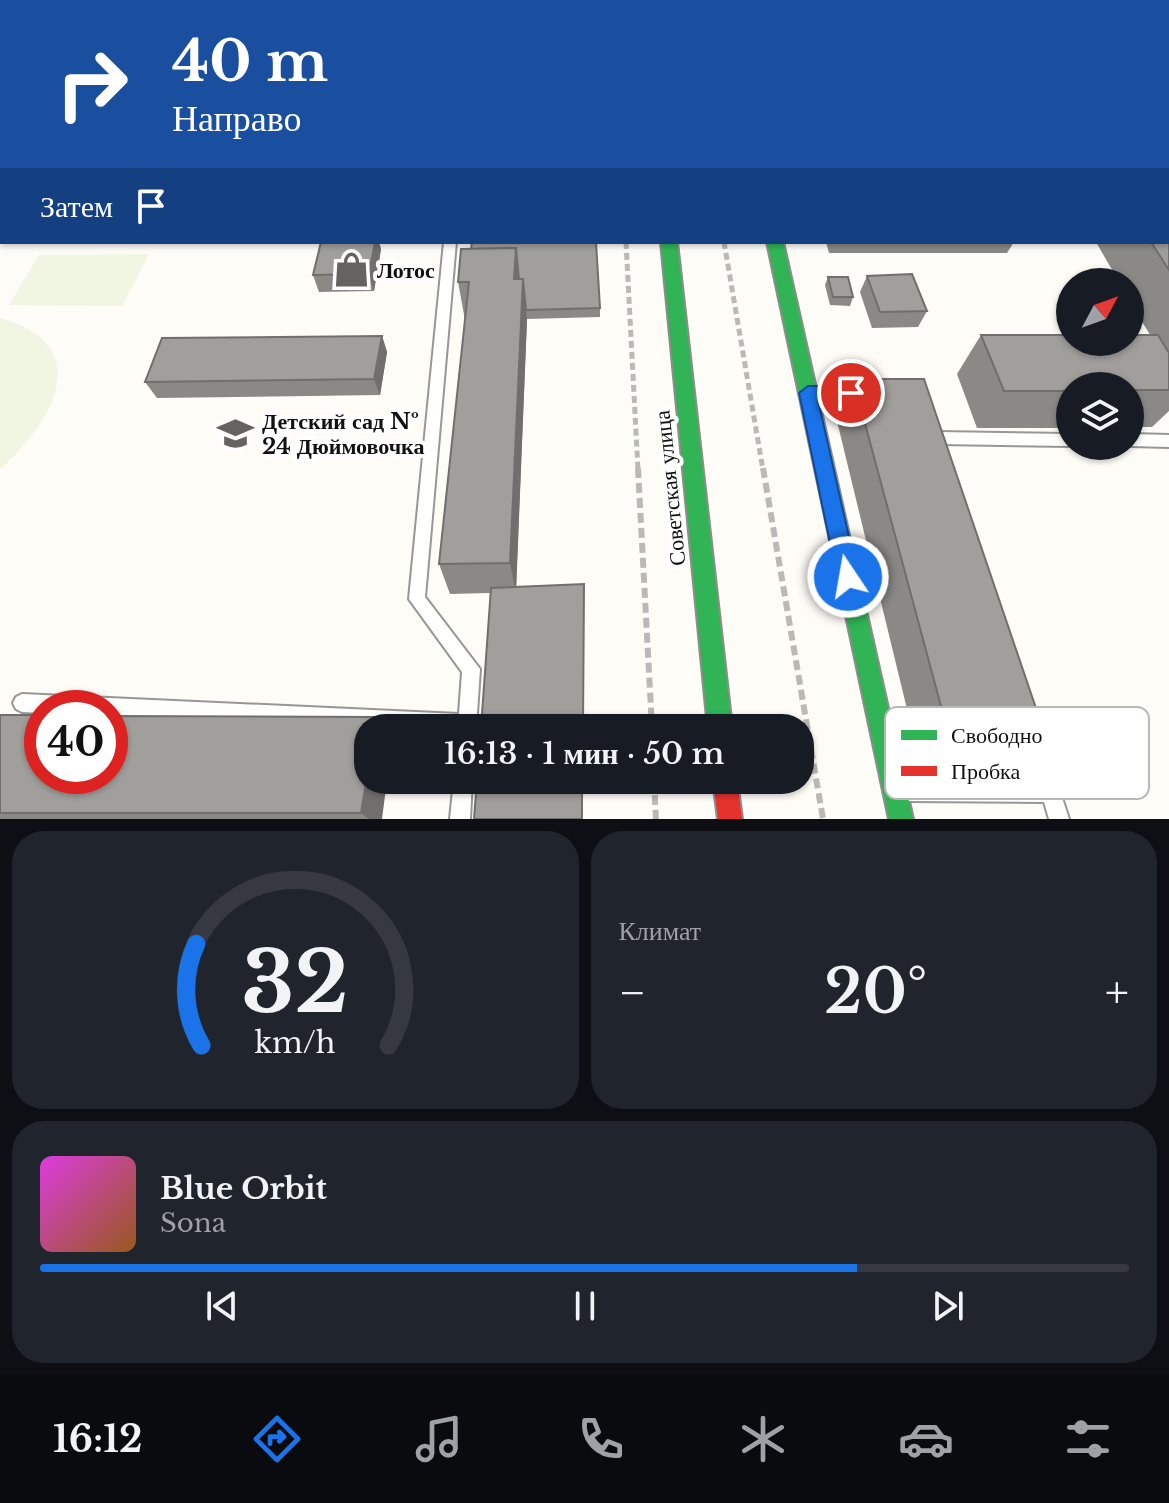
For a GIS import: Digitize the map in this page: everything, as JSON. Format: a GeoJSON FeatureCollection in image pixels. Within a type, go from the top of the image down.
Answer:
{"type":"FeatureCollection","features":[{"type":"Feature","properties":{"kind":"street","name":"Советская улица"},"geometry":{"type":"LineString","coordinates":[[669,244],[719,714]]}},
{"type":"Feature","properties":{"kind":"street"},"geometry":{"type":"LineString","coordinates":[[775,244],[885,749]]}},
{"type":"Feature","properties":{"kind":"street"},"geometry":{"type":"LineString","coordinates":[[727,794],[730,819]]}},
{"type":"Feature","properties":{"kind":"street"},"geometry":{"type":"LineString","coordinates":[[896,799],[901,819]]}},
{"type":"Feature","properties":{"kind":"lane"},"geometry":{"type":"LineString","coordinates":[[450,244],[417,599],[471,669],[468,714]]}},
{"type":"Feature","properties":{"kind":"lane"},"geometry":{"type":"LineString","coordinates":[[808,393],[882,393]]}},
{"type":"Feature","properties":{"kind":"lane"},"geometry":{"type":"LineString","coordinates":[[938,438],[1056,440]]}},
{"type":"Feature","properties":{"kind":"lane"},"geometry":{"type":"LineString","coordinates":[[1144,440],[1169,441]]}},
{"type":"Feature","properties":{"kind":"lane"},"geometry":{"type":"LineString","coordinates":[[1018,690],[1023,707]]}},
{"type":"Feature","properties":{"kind":"lane"},"geometry":{"type":"LineString","coordinates":[[22,703],[354,720]]}},
{"type":"Feature","properties":{"kind":"lane"},"geometry":{"type":"LineString","coordinates":[[460,819],[462,794]]}},
{"type":"Feature","properties":{"kind":"lane"},"geometry":{"type":"LineString","coordinates":[[1053,799],[1059,819]]}},
{"type":"Feature","properties":{"kind":"path"},"geometry":{"type":"LineString","coordinates":[[626,244],[651,714]]}},
{"type":"Feature","properties":{"kind":"path"},"geometry":{"type":"LineString","coordinates":[[724,244],[823,819]]}},
{"type":"Feature","properties":{"kind":"path"},"geometry":{"type":"LineString","coordinates":[[655,794],[656,819]]}},
{"type":"Feature","properties":{"kind":"green space"},"geometry":{"type":"Polygon","coordinates":[[[149,254],[122,306],[9,305],[39,255],[149,254]]]}},
{"type":"Feature","properties":{"kind":"green space"},"geometry":{"type":"Polygon","coordinates":[[[0,318],[30,330],[49,346],[57,365],[57,386],[36,429],[0,469],[0,318]]]}},
{"type":"Feature","properties":{"kind":"building"},"geometry":{"type":"Polygon","coordinates":[[[321,244],[375,244],[369,274],[313,275],[321,244]]]}},
{"type":"Feature","properties":{"kind":"building"},"geometry":{"type":"Polygon","coordinates":[[[472,244],[596,244],[600,308],[526,310],[516,248],[471,249],[472,244]]]}},
{"type":"Feature","properties":{"kind":"building"},"geometry":{"type":"Polygon","coordinates":[[[1152,244],[1169,244],[1169,270],[1152,244]]]}},
{"type":"Feature","properties":{"kind":"building"},"geometry":{"type":"Polygon","coordinates":[[[516,248],[514,279],[523,279],[510,563],[439,564],[469,282],[458,282],[461,249],[516,248]]]}},
{"type":"Feature","properties":{"kind":"building"},"geometry":{"type":"Polygon","coordinates":[[[912,274],[927,311],[880,312],[867,276],[912,274]]]}},
{"type":"Feature","properties":{"kind":"building"},"geometry":{"type":"Polygon","coordinates":[[[828,277],[848,277],[853,297],[833,297],[828,277]]]}},
{"type":"Feature","properties":{"kind":"building"},"geometry":{"type":"Polygon","coordinates":[[[981,335],[1056,335],[1056,356],[1144,356],[1144,335],[1158,335],[1169,353],[1169,390],[1144,390],[1144,372],[1056,372],[1056,391],[1004,391],[981,335]]]}},
{"type":"Feature","properties":{"kind":"building"},"geometry":{"type":"Polygon","coordinates":[[[382,336],[374,379],[145,382],[162,338],[382,336]]]}},
{"type":"Feature","properties":{"kind":"building"},"geometry":{"type":"Polygon","coordinates":[[[853,379],[924,379],[1036,707],[941,707],[853,379]]]}},
{"type":"Feature","properties":{"kind":"building"},"geometry":{"type":"Polygon","coordinates":[[[584,584],[583,714],[482,714],[491,588],[584,584]]]}},
{"type":"Feature","properties":{"kind":"building"},"geometry":{"type":"Polygon","coordinates":[[[0,715],[24,715],[24,794],[128,794],[128,716],[354,717],[354,794],[364,794],[361,813],[0,813],[0,715]]]}},
{"type":"Feature","properties":{"kind":"building"},"geometry":{"type":"Polygon","coordinates":[[[476,794],[582,794],[582,819],[474,819],[476,794]]]}},
{"type":"Feature","properties":{"kind":"traffic: fast"},"geometry":{"type":"LineString","coordinates":[[669,244],[719,714]]}},
{"type":"Feature","properties":{"kind":"traffic: fast"},"geometry":{"type":"LineString","coordinates":[[775,244],[885,746]]}},
{"type":"Feature","properties":{"kind":"traffic: fast"},"geometry":{"type":"LineString","coordinates":[[897,799],[901,819]]}},
{"type":"Feature","properties":{"kind":"traffic: jam"},"geometry":{"type":"LineString","coordinates":[[727,794],[730,819]]}},
{"type":"Feature","properties":{"kind":"place","name":"Лотос"},"geometry":{"type":"Point","coordinates":[351,270]}},
{"type":"Feature","properties":{"kind":"place","name":"Детский сад № 24 Дюймовочка"},"geometry":{"type":"Point","coordinates":[236,434]}},
{"type":"Feature","properties":{"kind":"route"},"geometry":{"type":"LineString","coordinates":[[848,577],[808,393],[851,393]]}}]}
